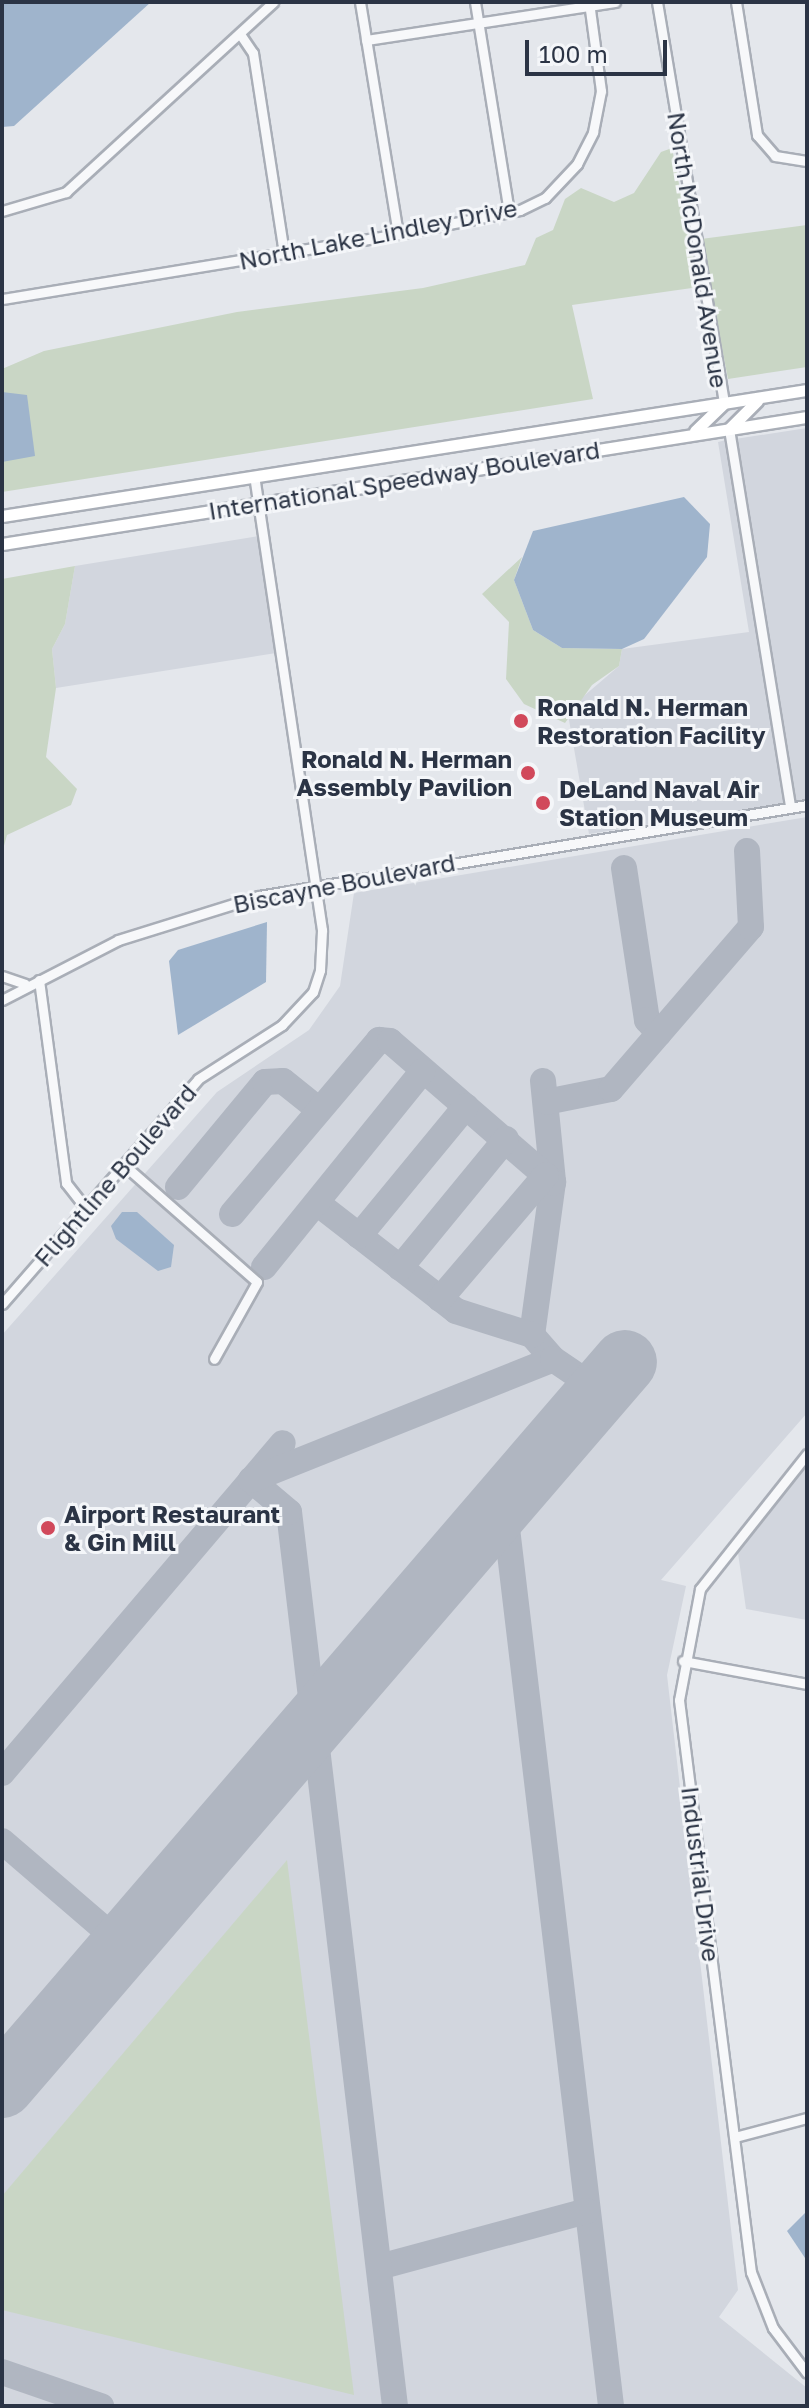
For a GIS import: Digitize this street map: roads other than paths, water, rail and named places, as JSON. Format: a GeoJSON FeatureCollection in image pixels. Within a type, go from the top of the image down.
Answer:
{"type":"FeatureCollection","features":[{"type":"Feature","properties":{"kind":"main road","name":"International Speedway Boulevard"},"geometry":{"type":"LineString","coordinates":[[2,516],[807,390]]}},
{"type":"Feature","properties":{"kind":"main road"},"geometry":{"type":"LineString","coordinates":[[729,429],[740,411],[764,397]]}},
{"type":"Feature","properties":{"kind":"main road"},"geometry":{"type":"LineString","coordinates":[[688,436],[724,403]]}},
{"type":"Feature","properties":{"kind":"main road","name":"International Speedway Boulevard"},"geometry":{"type":"LineString","coordinates":[[2,544],[807,417]]}},
{"type":"Feature","properties":{"kind":"street"},"geometry":{"type":"LineString","coordinates":[[2,211],[66,192],[273,2]]}},
{"type":"Feature","properties":{"kind":"street"},"geometry":{"type":"LineString","coordinates":[[360,2],[398,234]]}},
{"type":"Feature","properties":{"kind":"street"},"geometry":{"type":"LineString","coordinates":[[475,2],[509,212]]}},
{"type":"Feature","properties":{"kind":"street"},"geometry":{"type":"LineString","coordinates":[[366,40],[615,2]]}},
{"type":"Feature","properties":{"kind":"street","name":"North McDonald Avenue"},"geometry":{"type":"LineString","coordinates":[[657,2],[724,403]]}},
{"type":"Feature","properties":{"kind":"street"},"geometry":{"type":"LineString","coordinates":[[736,2],[757,135],[775,156],[807,161]]}},
{"type":"Feature","properties":{"kind":"street","name":"North Lake Lindley Drive"},"geometry":{"type":"LineString","coordinates":[[2,299],[398,234],[509,212],[553,190],[593,132],[601,91],[589,4]]}},
{"type":"Feature","properties":{"kind":"street"},"geometry":{"type":"LineString","coordinates":[[240,34],[253,53],[284,253]]}},
{"type":"Feature","properties":{"kind":"street"},"geometry":{"type":"LineString","coordinates":[[729,429],[790,807]]}},
{"type":"Feature","properties":{"kind":"street","name":"Flightline Boulevard"},"geometry":{"type":"LineString","coordinates":[[2,1304],[198,1079],[282,1025],[313,992],[324,947],[254,476]]}},
{"type":"Feature","properties":{"kind":"street","name":"Biscayne Boulevard"},"geometry":{"type":"LineString","coordinates":[[25,984],[118,940],[315,884],[807,805]]}},
{"type":"Feature","properties":{"kind":"street"},"geometry":{"type":"LineString","coordinates":[[2,976],[25,984]]}},
{"type":"Feature","properties":{"kind":"street"},"geometry":{"type":"LineString","coordinates":[[39,980],[66,1183],[86,1209]]}},
{"type":"Feature","properties":{"kind":"street"},"geometry":{"type":"LineString","coordinates":[[2,1000],[25,984]]}},
{"type":"Feature","properties":{"kind":"street"},"geometry":{"type":"LineString","coordinates":[[124,1165],[257,1282],[214,1359]]}},
{"type":"Feature","properties":{"kind":"street","name":"Industrial Drive"},"geometry":{"type":"LineString","coordinates":[[807,1454],[700,1589],[683,1661],[679,1700],[751,2272],[773,2328],[807,2373]]}},
{"type":"Feature","properties":{"kind":"street"},"geometry":{"type":"LineString","coordinates":[[683,1661],[807,1684]]}},
{"type":"Feature","properties":{"kind":"street"},"geometry":{"type":"LineString","coordinates":[[735,2137],[807,2118]]}},
{"type":"Feature","properties":{"kind":"water"},"geometry":{"type":"Polygon","coordinates":[[[2,2],[151,2],[14,126],[2,127],[2,2]]]}},
{"type":"Feature","properties":{"kind":"water"},"geometry":{"type":"Polygon","coordinates":[[[2,392],[27,395],[35,456],[2,462],[2,392]]]}},
{"type":"Feature","properties":{"kind":"water"},"geometry":{"type":"Polygon","coordinates":[[[684,497],[710,524],[707,557],[644,639],[622,649],[562,648],[533,630],[514,580],[533,531],[684,497]]]}},
{"type":"Feature","properties":{"kind":"water"},"geometry":{"type":"Polygon","coordinates":[[[267,922],[266,982],[178,1035],[169,961],[178,950],[267,922]]]}},
{"type":"Feature","properties":{"kind":"water"},"geometry":{"type":"Polygon","coordinates":[[[122,1212],[137,1212],[174,1245],[171,1267],[158,1271],[116,1239],[111,1226],[122,1212]]]}},
{"type":"Feature","properties":{"kind":"water"},"geometry":{"type":"Polygon","coordinates":[[[807,2211],[807,2261],[787,2231],[807,2211]]]}},
{"type":"Feature","properties":{"kind":"place","name":"Ronald N. Herman Restoration Facility"},"geometry":{"type":"Point","coordinates":[521,721]}},
{"type":"Feature","properties":{"kind":"place","name":"Ronald N. Herman Assembly Pavilion"},"geometry":{"type":"Point","coordinates":[528,773]}},
{"type":"Feature","properties":{"kind":"place","name":"DeLand Naval Air Station Museum"},"geometry":{"type":"Point","coordinates":[543,803]}},
{"type":"Feature","properties":{"kind":"place","name":"Airport Restaurant & Gin Mill"},"geometry":{"type":"Point","coordinates":[48,1528]}}]}
